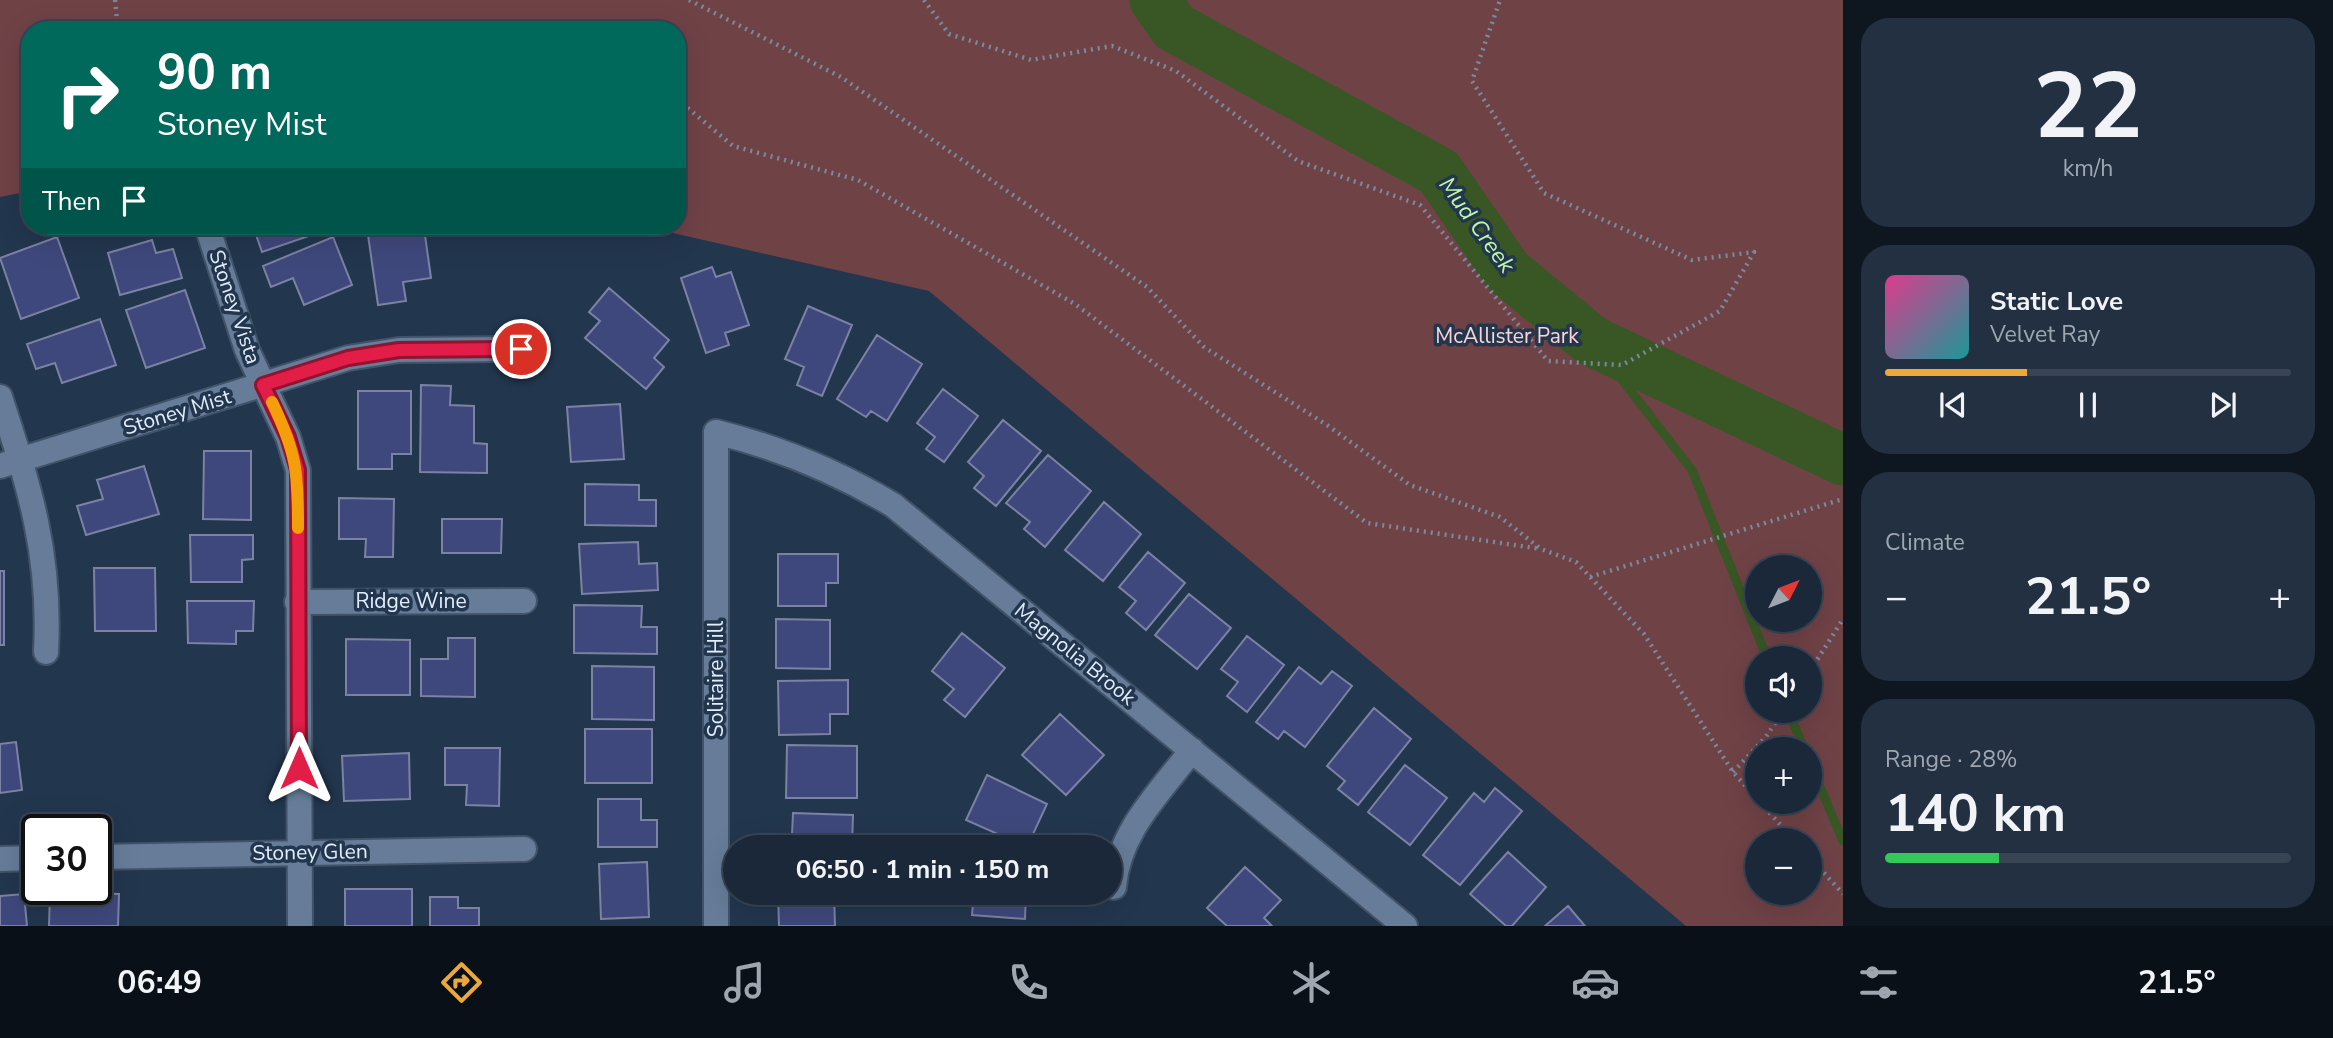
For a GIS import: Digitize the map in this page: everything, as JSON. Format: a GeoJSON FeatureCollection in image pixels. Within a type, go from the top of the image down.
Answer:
{"type":"FeatureCollection","features":[{"type":"Feature","properties":{"kind":"street","name":"Stoney Vista"},"geometry":{"type":"LineString","coordinates":[[210,235],[247,350],[288,437],[298,470],[300,926]]}},
{"type":"Feature","properties":{"kind":"street","name":"Stoney Mist"},"geometry":{"type":"LineString","coordinates":[[10,463],[348,358],[399,350],[521,349]]}},
{"type":"Feature","properties":{"kind":"street"},"geometry":{"type":"LineString","coordinates":[[0,397],[10,463],[41,535],[47,575],[46,652]]}},
{"type":"Feature","properties":{"kind":"street","name":"Magnolia Brook"},"geometry":{"type":"LineString","coordinates":[[716,432],[799,456],[844,476],[893,505],[1405,926]]}},
{"type":"Feature","properties":{"kind":"street","name":"Solitaire Hill"},"geometry":{"type":"LineString","coordinates":[[716,432],[716,926]]}},
{"type":"Feature","properties":{"kind":"street","name":"Ridge Wine"},"geometry":{"type":"LineString","coordinates":[[297,602],[524,601]]}},
{"type":"Feature","properties":{"kind":"street"},"geometry":{"type":"LineString","coordinates":[[1122,850],[1129,831],[1192,750]]}},
{"type":"Feature","properties":{"kind":"street","name":"Stoney Glen"},"geometry":{"type":"LineString","coordinates":[[112,857],[524,849]]}},
{"type":"Feature","properties":{"kind":"street"},"geometry":{"type":"LineString","coordinates":[[0,859],[21,858]]}},
{"type":"Feature","properties":{"kind":"path"},"geometry":{"type":"LineString","coordinates":[[116,0],[117,21]]}},
{"type":"Feature","properties":{"kind":"path"},"geometry":{"type":"LineString","coordinates":[[689,0],[841,77],[1147,287],[1204,347],[1327,425],[1410,485],[1500,517],[1541,550]]}},
{"type":"Feature","properties":{"kind":"path"},"geometry":{"type":"LineString","coordinates":[[924,0],[949,34],[1031,60],[1112,46],[1176,71],[1298,162],[1420,205],[1548,360],[1622,365],[1720,311],[1754,251],[1692,260],[1544,194],[1472,81],[1500,0]]}},
{"type":"Feature","properties":{"kind":"path"},"geometry":{"type":"LineString","coordinates":[[686,107],[733,146],[858,180],[1075,304],[1367,523],[1541,550],[1576,562],[1644,634],[1733,772],[1745,785]]}},
{"type":"Feature","properties":{"kind":"path"},"geometry":{"type":"LineString","coordinates":[[1590,577],[1843,499]]}},
{"type":"Feature","properties":{"kind":"path"},"geometry":{"type":"LineString","coordinates":[[1822,652],[1843,619]]}},
{"type":"Feature","properties":{"kind":"path"},"geometry":{"type":"LineString","coordinates":[[1733,772],[1775,723]]}},
{"type":"Feature","properties":{"kind":"path"},"geometry":{"type":"LineString","coordinates":[[1771,814],[1783,828]]}},
{"type":"Feature","properties":{"kind":"path"},"geometry":{"type":"LineString","coordinates":[[1822,870],[1843,894]]}},
{"type":"Feature","properties":{"kind":"green space","name":"McAllister Park"},"geometry":{"type":"Polygon","coordinates":[[[0,0],[1843,0],[1843,926],[1686,926],[929,291],[682,235],[686,235],[686,21],[21,21],[21,193],[0,197],[0,0]]]}},
{"type":"Feature","properties":{"kind":"building"},"geometry":{"type":"Polygon","coordinates":[[[256,235],[309,236],[262,252],[256,235]]]}},
{"type":"Feature","properties":{"kind":"building"},"geometry":{"type":"Polygon","coordinates":[[[368,235],[425,235],[431,278],[403,282],[406,301],[378,305],[368,235]]]}},
{"type":"Feature","properties":{"kind":"building"},"geometry":{"type":"Polygon","coordinates":[[[57,237],[79,298],[21,319],[0,258],[57,237]]]}},
{"type":"Feature","properties":{"kind":"building"},"geometry":{"type":"Polygon","coordinates":[[[333,237],[352,285],[304,305],[293,278],[271,287],[263,266],[333,237]]]}},
{"type":"Feature","properties":{"kind":"building"},"geometry":{"type":"Polygon","coordinates":[[[152,240],[156,253],[173,249],[182,278],[120,295],[108,253],[152,240]]]}},
{"type":"Feature","properties":{"kind":"building"},"geometry":{"type":"Polygon","coordinates":[[[712,267],[716,277],[731,272],[749,325],[725,333],[729,345],[706,353],[681,278],[712,267]]]}},
{"type":"Feature","properties":{"kind":"building"},"geometry":{"type":"Polygon","coordinates":[[[609,288],[669,340],[654,358],[664,367],[646,389],[585,338],[600,321],[589,312],[609,288]]]}},
{"type":"Feature","properties":{"kind":"building"},"geometry":{"type":"Polygon","coordinates":[[[185,290],[205,348],[146,368],[126,310],[185,290]]]}},
{"type":"Feature","properties":{"kind":"building"},"geometry":{"type":"Polygon","coordinates":[[[808,306],[852,325],[822,396],[797,385],[804,367],[785,359],[808,306]]]}},
{"type":"Feature","properties":{"kind":"building"},"geometry":{"type":"Polygon","coordinates":[[[100,319],[116,365],[62,383],[55,363],[36,369],[27,344],[100,319]]]}},
{"type":"Feature","properties":{"kind":"building"},"geometry":{"type":"Polygon","coordinates":[[[877,335],[922,364],[887,421],[871,411],[866,417],[837,399],[877,335]]]}},
{"type":"Feature","properties":{"kind":"building"},"geometry":{"type":"Polygon","coordinates":[[[421,385],[451,386],[450,405],[474,406],[474,443],[487,444],[487,473],[420,472],[421,385]]]}},
{"type":"Feature","properties":{"kind":"building"},"geometry":{"type":"Polygon","coordinates":[[[943,389],[978,416],[944,462],[926,449],[935,437],[917,423],[943,389]]]}},
{"type":"Feature","properties":{"kind":"building"},"geometry":{"type":"Polygon","coordinates":[[[358,391],[411,391],[411,454],[392,454],[392,469],[358,469],[358,391]]]}},
{"type":"Feature","properties":{"kind":"building"},"geometry":{"type":"Polygon","coordinates":[[[620,404],[624,459],[571,462],[567,407],[620,404]]]}},
{"type":"Feature","properties":{"kind":"building"},"geometry":{"type":"Polygon","coordinates":[[[1003,420],[1041,451],[996,506],[974,488],[984,476],[968,462],[1003,420]]]}},
{"type":"Feature","properties":{"kind":"building"},"geometry":{"type":"Polygon","coordinates":[[[204,451],[251,451],[251,520],[203,519],[204,451]]]}},
{"type":"Feature","properties":{"kind":"building"},"geometry":{"type":"Polygon","coordinates":[[[1048,455],[1091,491],[1045,547],[1024,529],[1030,522],[1006,503],[1048,455]]]}},
{"type":"Feature","properties":{"kind":"building"},"geometry":{"type":"Polygon","coordinates":[[[144,466],[159,514],[86,535],[77,506],[103,499],[97,480],[144,466]]]}},
{"type":"Feature","properties":{"kind":"building"},"geometry":{"type":"Polygon","coordinates":[[[585,484],[639,485],[639,500],[656,500],[656,526],[585,525],[585,484]]]}},
{"type":"Feature","properties":{"kind":"building"},"geometry":{"type":"Polygon","coordinates":[[[339,498],[394,499],[393,557],[365,557],[366,539],[339,539],[339,498]]]}},
{"type":"Feature","properties":{"kind":"building"},"geometry":{"type":"Polygon","coordinates":[[[1104,502],[1141,534],[1103,581],[1065,550],[1104,502]]]}},
{"type":"Feature","properties":{"kind":"building"},"geometry":{"type":"Polygon","coordinates":[[[442,519],[502,519],[501,553],[442,553],[442,519]]]}},
{"type":"Feature","properties":{"kind":"building"},"geometry":{"type":"Polygon","coordinates":[[[190,535],[253,535],[253,559],[242,560],[242,582],[191,582],[190,535]]]}},
{"type":"Feature","properties":{"kind":"building"},"geometry":{"type":"Polygon","coordinates":[[[638,542],[639,564],[657,563],[658,590],[582,594],[579,544],[638,542]]]}},
{"type":"Feature","properties":{"kind":"building"},"geometry":{"type":"Polygon","coordinates":[[[1148,552],[1185,583],[1146,630],[1126,613],[1136,601],[1119,587],[1148,552]]]}},
{"type":"Feature","properties":{"kind":"building"},"geometry":{"type":"Polygon","coordinates":[[[778,554],[838,554],[838,583],[826,583],[826,606],[778,606],[778,554]]]}},
{"type":"Feature","properties":{"kind":"building"},"geometry":{"type":"Polygon","coordinates":[[[94,568],[155,568],[156,631],[95,631],[94,568]]]}},
{"type":"Feature","properties":{"kind":"building"},"geometry":{"type":"Polygon","coordinates":[[[0,571],[4,571],[4,645],[0,645],[0,571]]]}},
{"type":"Feature","properties":{"kind":"building"},"geometry":{"type":"Polygon","coordinates":[[[1189,594],[1231,628],[1197,669],[1155,635],[1189,594]]]}},
{"type":"Feature","properties":{"kind":"building"},"geometry":{"type":"Polygon","coordinates":[[[187,601],[254,601],[253,631],[236,631],[236,644],[188,643],[187,601]]]}},
{"type":"Feature","properties":{"kind":"building"},"geometry":{"type":"Polygon","coordinates":[[[574,605],[642,606],[641,627],[657,627],[657,654],[574,653],[574,605]]]}},
{"type":"Feature","properties":{"kind":"building"},"geometry":{"type":"Polygon","coordinates":[[[776,619],[830,620],[830,669],[776,668],[776,619]]]}},
{"type":"Feature","properties":{"kind":"building"},"geometry":{"type":"Polygon","coordinates":[[[962,633],[1005,668],[965,717],[944,700],[954,689],[932,671],[962,633]]]}},
{"type":"Feature","properties":{"kind":"building"},"geometry":{"type":"Polygon","coordinates":[[[1247,636],[1284,665],[1247,712],[1227,696],[1238,682],[1221,669],[1247,636]]]}},
{"type":"Feature","properties":{"kind":"building"},"geometry":{"type":"Polygon","coordinates":[[[448,638],[475,638],[475,697],[421,696],[421,659],[448,659],[448,638]]]}},
{"type":"Feature","properties":{"kind":"building"},"geometry":{"type":"Polygon","coordinates":[[[346,639],[410,640],[410,695],[346,695],[346,639]]]}},
{"type":"Feature","properties":{"kind":"building"},"geometry":{"type":"Polygon","coordinates":[[[592,666],[654,667],[654,720],[592,719],[592,666]]]}},
{"type":"Feature","properties":{"kind":"building"},"geometry":{"type":"Polygon","coordinates":[[[1299,667],[1321,684],[1332,671],[1352,686],[1305,747],[1284,731],[1278,739],[1256,722],[1299,667]]]}},
{"type":"Feature","properties":{"kind":"building"},"geometry":{"type":"Polygon","coordinates":[[[848,680],[848,714],[830,714],[830,734],[779,735],[778,681],[848,680]]]}},
{"type":"Feature","properties":{"kind":"building"},"geometry":{"type":"Polygon","coordinates":[[[1374,708],[1411,739],[1358,805],[1338,789],[1345,781],[1327,766],[1374,708]]]}},
{"type":"Feature","properties":{"kind":"building"},"geometry":{"type":"Polygon","coordinates":[[[1060,714],[1104,755],[1066,795],[1022,755],[1060,714]]]}},
{"type":"Feature","properties":{"kind":"building"},"geometry":{"type":"Polygon","coordinates":[[[585,729],[652,729],[652,783],[585,783],[585,729]]]}},
{"type":"Feature","properties":{"kind":"building"},"geometry":{"type":"Polygon","coordinates":[[[16,742],[22,790],[0,793],[0,744],[16,742]]]}},
{"type":"Feature","properties":{"kind":"building"},"geometry":{"type":"Polygon","coordinates":[[[787,745],[857,746],[857,798],[786,798],[787,745]]]}},
{"type":"Feature","properties":{"kind":"building"},"geometry":{"type":"Polygon","coordinates":[[[445,748],[500,748],[499,806],[466,805],[467,785],[445,785],[445,748]]]}},
{"type":"Feature","properties":{"kind":"building"},"geometry":{"type":"Polygon","coordinates":[[[409,753],[410,799],[344,801],[342,756],[409,753]]]}},
{"type":"Feature","properties":{"kind":"building"},"geometry":{"type":"Polygon","coordinates":[[[1405,765],[1447,798],[1410,845],[1368,812],[1405,765]]]}},
{"type":"Feature","properties":{"kind":"building"},"geometry":{"type":"Polygon","coordinates":[[[987,775],[1047,804],[1033,835],[1000,835],[966,820],[987,775]]]}},
{"type":"Feature","properties":{"kind":"building"},"geometry":{"type":"Polygon","coordinates":[[[1495,788],[1522,811],[1460,885],[1423,855],[1474,793],[1484,802],[1495,788]]]}},
{"type":"Feature","properties":{"kind":"building"},"geometry":{"type":"Polygon","coordinates":[[[598,799],[641,799],[641,820],[657,820],[657,847],[598,847],[598,799]]]}},
{"type":"Feature","properties":{"kind":"building"},"geometry":{"type":"Polygon","coordinates":[[[793,813],[853,815],[852,835],[792,835],[793,813]]]}},
{"type":"Feature","properties":{"kind":"building"},"geometry":{"type":"Polygon","coordinates":[[[1508,852],[1546,887],[1512,926],[1506,926],[1470,894],[1508,852]]]}},
{"type":"Feature","properties":{"kind":"building"},"geometry":{"type":"Polygon","coordinates":[[[647,862],[649,917],[601,919],[599,864],[647,862]]]}},
{"type":"Feature","properties":{"kind":"building"},"geometry":{"type":"Polygon","coordinates":[[[1245,867],[1281,900],[1264,918],[1272,926],[1227,926],[1207,908],[1245,867]]]}},
{"type":"Feature","properties":{"kind":"building"},"geometry":{"type":"Polygon","coordinates":[[[345,889],[412,889],[412,926],[345,926],[345,889]]]}},
{"type":"Feature","properties":{"kind":"building"},"geometry":{"type":"Polygon","coordinates":[[[21,894],[27,926],[0,926],[0,896],[21,894]]]}},
{"type":"Feature","properties":{"kind":"building"},"geometry":{"type":"Polygon","coordinates":[[[112,894],[119,894],[118,926],[49,926],[50,905],[112,905],[112,894]]]}},
{"type":"Feature","properties":{"kind":"building"},"geometry":{"type":"Polygon","coordinates":[[[430,897],[458,897],[458,908],[479,908],[479,926],[430,926],[430,897]]]}},
{"type":"Feature","properties":{"kind":"building"},"geometry":{"type":"Polygon","coordinates":[[[778,905],[834,905],[835,926],[779,926],[778,905]]]}},
{"type":"Feature","properties":{"kind":"building"},"geometry":{"type":"Polygon","coordinates":[[[973,905],[1026,905],[1025,919],[972,915],[973,905]]]}},
{"type":"Feature","properties":{"kind":"building"},"geometry":{"type":"Polygon","coordinates":[[[1568,906],[1585,926],[1545,926],[1568,906]]]}},
{"type":"Feature","properties":{"kind":"waterway","name":"Mud Creek"},"geometry":{"type":"LineString","coordinates":[[1155,0],[1174,27],[1439,172],[1507,271],[1592,341],[1843,460]]}},
{"type":"Feature","properties":{"kind":"waterway"},"geometry":{"type":"LineString","coordinates":[[1592,341],[1692,470],[1762,646]]}},
{"type":"Feature","properties":{"kind":"waterway"},"geometry":{"type":"LineString","coordinates":[[1793,723],[1799,737]]}},
{"type":"Feature","properties":{"kind":"waterway"},"geometry":{"type":"LineString","coordinates":[[1822,791],[1843,841]]}},
{"type":"Feature","properties":{"kind":"slow traffic"},"geometry":{"type":"LineString","coordinates":[[272,402],[288,437],[298,470],[298,528]]}},
{"type":"Feature","properties":{"kind":"route"},"geometry":{"type":"LineString","coordinates":[[299,768],[298,470],[288,437],[263,385],[348,358],[399,350],[521,349]]}}]}
